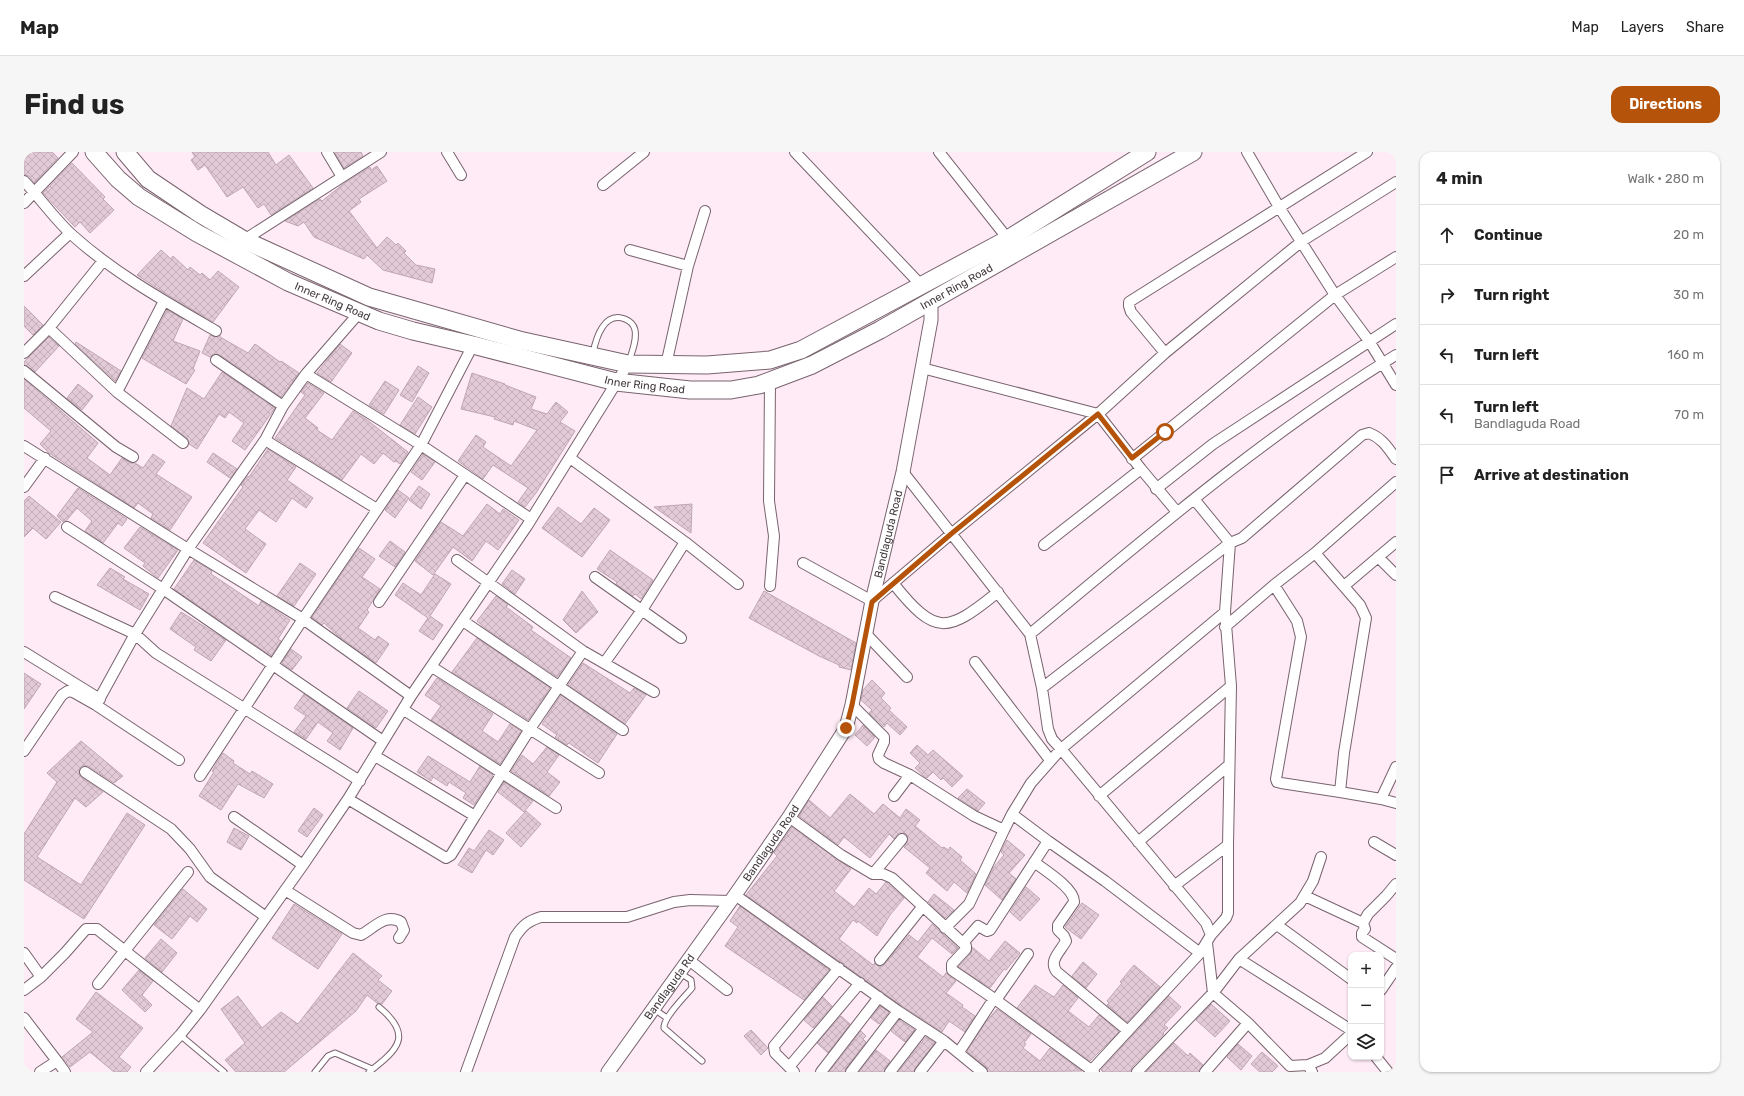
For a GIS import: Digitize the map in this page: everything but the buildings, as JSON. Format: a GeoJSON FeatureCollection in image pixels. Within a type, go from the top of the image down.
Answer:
{"type":"FeatureCollection","features":[{"type":"Feature","properties":{"kind":"highway","name":"Inner Ring Road"},"geometry":{"type":"LineString","coordinates":[[125,152],[148,180],[200,214],[244,240],[369,297],[482,330],[592,356],[628,364],[666,365],[707,365],[770,360],[801,350],[1008,239],[1148,152]]}},
{"type":"Feature","properties":{"kind":"highway","name":"Inner Ring Road"},"geometry":{"type":"LineString","coordinates":[[98,153],[118,179],[140,197],[189,228],[288,282],[379,321],[413,331],[616,382],[697,390],[732,390],[759,386],[770,382],[812,364],[880,330],[1193,152]]}},
{"type":"Feature","properties":{"kind":"highway"},"geometry":{"type":"LineString","coordinates":[[189,228],[200,214]]}},
{"type":"Feature","properties":{"kind":"street"},"geometry":{"type":"LineString","coordinates":[[24,203],[73,152]]}},
{"type":"Feature","properties":{"kind":"street"},"geometry":{"type":"LineString","coordinates":[[327,152],[342,177]]}},
{"type":"Feature","properties":{"kind":"street"},"geometry":{"type":"LineString","coordinates":[[244,240],[381,152]]}},
{"type":"Feature","properties":{"kind":"street"},"geometry":{"type":"LineString","coordinates":[[447,152],[461,175]]}},
{"type":"Feature","properties":{"kind":"street"},"geometry":{"type":"LineString","coordinates":[[603,185],[644,152]]}},
{"type":"Feature","properties":{"kind":"street"},"geometry":{"type":"LineString","coordinates":[[796,152],[921,285]]}},
{"type":"Feature","properties":{"kind":"street"},"geometry":{"type":"LineString","coordinates":[[939,152],[1008,239]]}},
{"type":"Feature","properties":{"kind":"street"},"geometry":{"type":"LineString","coordinates":[[1247,152],[1279,207],[1335,295],[1369,341],[1396,385]]}},
{"type":"Feature","properties":{"kind":"street"},"geometry":{"type":"LineString","coordinates":[[1165,353],[1131,312],[1129,302],[1367,152]]}},
{"type":"Feature","properties":{"kind":"street"},"geometry":{"type":"LineString","coordinates":[[24,181],[70,233],[102,261],[164,301],[216,331]]}},
{"type":"Feature","properties":{"kind":"street"},"geometry":{"type":"LineString","coordinates":[[803,563],[872,602],[951,534],[1098,414],[1165,353],[1302,242],[1396,182]]}},
{"type":"Feature","properties":{"kind":"street"},"geometry":{"type":"LineString","coordinates":[[666,365],[688,266],[705,211]]}},
{"type":"Feature","properties":{"kind":"street"},"geometry":{"type":"LineString","coordinates":[[24,276],[70,233]]}},
{"type":"Feature","properties":{"kind":"street"},"geometry":{"type":"LineString","coordinates":[[630,250],[688,266]]}},
{"type":"Feature","properties":{"kind":"street"},"geometry":{"type":"LineString","coordinates":[[1132,458],[1335,295],[1396,257]]}},
{"type":"Feature","properties":{"kind":"street"},"geometry":{"type":"LineString","coordinates":[[24,353],[49,328],[102,261]]}},
{"type":"Feature","properties":{"kind":"street","name":"Bandlaguda Road"},"geometry":{"type":"LineString","coordinates":[[733,898],[789,817],[846,728],[852,705],[872,602],[903,472],[931,320],[931,300]]}},
{"type":"Feature","properties":{"kind":"street"},"geometry":{"type":"LineString","coordinates":[[117,392],[164,301]]}},
{"type":"Feature","properties":{"kind":"street"},"geometry":{"type":"LineString","coordinates":[[98,702],[135,634],[163,589],[188,550],[265,440],[283,406],[306,374],[359,313]]}},
{"type":"Feature","properties":{"kind":"street"},"geometry":{"type":"LineString","coordinates":[[1156,489],[1213,444],[1396,324]]}},
{"type":"Feature","properties":{"kind":"street"},"geometry":{"type":"LineString","coordinates":[[49,328],[117,392],[183,442]]}},
{"type":"Feature","properties":{"kind":"street"},"geometry":{"type":"LineString","coordinates":[[200,776],[303,619],[421,445],[473,345]]}},
{"type":"Feature","properties":{"kind":"street"},"geometry":{"type":"LineString","coordinates":[[1030,634],[1177,512],[1272,438],[1383,363],[1396,356]]}},
{"type":"Feature","properties":{"kind":"street"},"geometry":{"type":"LineString","coordinates":[[216,360],[283,406]]}},
{"type":"Feature","properties":{"kind":"street"},"geometry":{"type":"LineString","coordinates":[[146,1072],[180,1035],[200,1010],[348,799],[404,710],[411,696],[531,519],[628,364]]}},
{"type":"Feature","properties":{"kind":"street"},"geometry":{"type":"LineString","coordinates":[[922,368],[1098,414],[1156,489],[1177,512]]}},
{"type":"Feature","properties":{"kind":"street"},"geometry":{"type":"LineString","coordinates":[[24,371],[116,447],[133,457]]}},
{"type":"Feature","properties":{"kind":"street"},"geometry":{"type":"LineString","coordinates":[[306,374],[421,445],[531,519]]}},
{"type":"Feature","properties":{"kind":"street"},"geometry":{"type":"LineString","coordinates":[[770,382],[769,501],[774,536],[770,586]]}},
{"type":"Feature","properties":{"kind":"street"},"geometry":{"type":"LineString","coordinates":[[1042,688],[1230,543],[1242,538],[1362,435],[1369,433],[1377,436],[1383,441],[1396,459]]}},
{"type":"Feature","properties":{"kind":"street"},"geometry":{"type":"LineString","coordinates":[[265,440],[377,510]]}},
{"type":"Feature","properties":{"kind":"street"},"geometry":{"type":"LineString","coordinates":[[24,446],[188,550],[303,619],[411,696]]}},
{"type":"Feature","properties":{"kind":"street"},"geometry":{"type":"LineString","coordinates":[[24,487],[45,458]]}},
{"type":"Feature","properties":{"kind":"street"},"geometry":{"type":"LineString","coordinates":[[570,458],[685,542],[738,584]]}},
{"type":"Feature","properties":{"kind":"street"},"geometry":{"type":"LineString","coordinates":[[1044,545],[1140,469]]}},
{"type":"Feature","properties":{"kind":"street"},"geometry":{"type":"LineString","coordinates":[[903,472],[1030,634],[1042,688],[1049,734],[1206,923],[1209,939],[1213,992],[1248,1023],[1288,1069],[1310,1068],[1325,1058],[1348,1037]]}},
{"type":"Feature","properties":{"kind":"street"},"geometry":{"type":"LineString","coordinates":[[379,602],[465,475]]}},
{"type":"Feature","properties":{"kind":"street"},"geometry":{"type":"LineString","coordinates":[[1225,627],[1274,585],[1315,553],[1396,482]]}},
{"type":"Feature","properties":{"kind":"street"},"geometry":{"type":"LineString","coordinates":[[789,817],[840,855],[873,874],[883,874],[892,878],[966,946],[966,949],[952,964],[951,968],[1092,1071],[1200,953],[1228,913],[1231,686],[1225,627],[1225,612],[1230,543],[1194,499]]}},
{"type":"Feature","properties":{"kind":"street"},"geometry":{"type":"LineString","coordinates":[[67,528],[163,589],[383,742]]}},
{"type":"Feature","properties":{"kind":"street"},"geometry":{"type":"LineString","coordinates":[[605,662],[642,610],[685,542]]}},
{"type":"Feature","properties":{"kind":"street"},"geometry":{"type":"LineString","coordinates":[[1344,586],[1396,542]]}},
{"type":"Feature","properties":{"kind":"street"},"geometry":{"type":"LineString","coordinates":[[1315,553],[1360,605],[1366,618],[1344,753],[1340,792]]}},
{"type":"Feature","properties":{"kind":"street"},"geometry":{"type":"LineString","coordinates":[[1378,557],[1396,575]]}},
{"type":"Feature","properties":{"kind":"street"},"geometry":{"type":"LineString","coordinates":[[457,560],[488,584],[583,651],[605,662],[654,692]]}},
{"type":"Feature","properties":{"kind":"street"},"geometry":{"type":"LineString","coordinates":[[594,577],[681,638]]}},
{"type":"Feature","properties":{"kind":"street"},"geometry":{"type":"LineString","coordinates":[[893,583],[908,601],[924,616],[937,624],[954,622],[968,614],[998,592]]}},
{"type":"Feature","properties":{"kind":"street"},"geometry":{"type":"LineString","coordinates":[[1274,585],[1297,621],[1301,637],[1276,779],[1277,782],[1381,799],[1396,803]]}},
{"type":"Feature","properties":{"kind":"street"},"geometry":{"type":"LineString","coordinates":[[55,597],[135,634],[156,653],[360,781]]}},
{"type":"Feature","properties":{"kind":"street"},"geometry":{"type":"LineString","coordinates":[[946,928],[969,904],[1012,814],[1031,783],[1050,760],[1061,749],[1225,612]]}},
{"type":"Feature","properties":{"kind":"street"},"geometry":{"type":"LineString","coordinates":[[463,621],[623,730]]}},
{"type":"Feature","properties":{"kind":"street"},"geometry":{"type":"LineString","coordinates":[[866,634],[907,677]]}},
{"type":"Feature","properties":{"kind":"street"},"geometry":{"type":"LineString","coordinates":[[348,799],[446,858],[451,855],[530,729],[583,651]]}},
{"type":"Feature","properties":{"kind":"street"},"geometry":{"type":"LineString","coordinates":[[24,652],[98,702],[179,760]]}},
{"type":"Feature","properties":{"kind":"street"},"geometry":{"type":"LineString","coordinates":[[975,662],[1050,760]]}},
{"type":"Feature","properties":{"kind":"street"},"geometry":{"type":"LineString","coordinates":[[432,667],[599,773]]}},
{"type":"Feature","properties":{"kind":"street"},"geometry":{"type":"LineString","coordinates":[[1099,796],[1231,686]]}},
{"type":"Feature","properties":{"kind":"street"},"geometry":{"type":"LineString","coordinates":[[24,751],[62,695],[68,692],[73,692],[98,702]]}},
{"type":"Feature","properties":{"kind":"street"},"geometry":{"type":"LineString","coordinates":[[852,705],[884,737],[884,742],[878,755],[880,761],[910,775],[974,816],[1004,830]]}},
{"type":"Feature","properties":{"kind":"street"},"geometry":{"type":"LineString","coordinates":[[404,710],[556,808]]}},
{"type":"Feature","properties":{"kind":"street"},"geometry":{"type":"LineString","coordinates":[[375,756],[475,816]]}},
{"type":"Feature","properties":{"kind":"street"},"geometry":{"type":"LineString","coordinates":[[1138,842],[1229,765]]}},
{"type":"Feature","properties":{"kind":"street"},"geometry":{"type":"LineString","coordinates":[[1381,799],[1396,767]]}},
{"type":"Feature","properties":{"kind":"street"},"geometry":{"type":"LineString","coordinates":[[85,772],[171,829],[190,849],[210,877],[266,917]]}},
{"type":"Feature","properties":{"kind":"street"},"geometry":{"type":"LineString","coordinates":[[894,796],[910,775]]}},
{"type":"Feature","properties":{"kind":"street"},"geometry":{"type":"LineString","coordinates":[[1012,814],[1105,880],[1200,953]]}},
{"type":"Feature","properties":{"kind":"street"},"geometry":{"type":"LineString","coordinates":[[234,817],[303,865]]}},
{"type":"Feature","properties":{"kind":"street"},"geometry":{"type":"LineString","coordinates":[[873,874],[902,839]]}},
{"type":"Feature","properties":{"kind":"street"},"geometry":{"type":"LineString","coordinates":[[963,943],[978,926],[987,931],[990,930],[1048,841]]}},
{"type":"Feature","properties":{"kind":"street"},"geometry":{"type":"LineString","coordinates":[[1374,842],[1396,855]]}},
{"type":"Feature","properties":{"kind":"street"},"geometry":{"type":"LineString","coordinates":[[1174,886],[1228,846]]}},
{"type":"Feature","properties":{"kind":"street"},"geometry":{"type":"LineString","coordinates":[[1137,1072],[1213,992],[1240,959],[1300,904],[1313,881],[1321,857]]}},
{"type":"Feature","properties":{"kind":"street"},"geometry":{"type":"LineString","coordinates":[[1034,862],[1070,890],[1074,898],[1074,902],[1058,924],[1058,930],[1064,936],[1066,941],[1053,962],[1053,967],[1057,972],[1128,1031]]}},
{"type":"Feature","properties":{"kind":"street"},"geometry":{"type":"LineString","coordinates":[[98,984],[188,872]]}},
{"type":"Feature","properties":{"kind":"street"},"geometry":{"type":"LineString","coordinates":[[1363,923],[1368,914],[1396,884]]}},
{"type":"Feature","properties":{"kind":"street"},"geometry":{"type":"LineString","coordinates":[[285,890],[353,933],[361,935],[383,920],[395,919],[401,922],[404,930],[399,938]]}},
{"type":"Feature","properties":{"kind":"street"},"geometry":{"type":"LineString","coordinates":[[1305,896],[1363,923],[1365,929],[1362,933],[1362,937],[1396,959]]}},
{"type":"Feature","properties":{"kind":"street"},"geometry":{"type":"LineString","coordinates":[[466,1072],[515,937],[522,926],[529,920],[541,917],[627,917],[674,902],[733,898],[839,968],[898,1011],[944,1041],[982,1072]]}},
{"type":"Feature","properties":{"kind":"street","name":"Bandlaguda Rd"},"geometry":{"type":"LineString","coordinates":[[608,1072],[733,898]]}},
{"type":"Feature","properties":{"kind":"street"},"geometry":{"type":"LineString","coordinates":[[880,960],[923,906]]}},
{"type":"Feature","properties":{"kind":"street"},"geometry":{"type":"LineString","coordinates":[[1277,925],[1348,977]]}},
{"type":"Feature","properties":{"kind":"street"},"geometry":{"type":"LineString","coordinates":[[24,990],[41,977],[66,953],[86,929],[97,929],[200,1010]]}},
{"type":"Feature","properties":{"kind":"street"},"geometry":{"type":"LineString","coordinates":[[24,953],[41,977]]}},
{"type":"Feature","properties":{"kind":"street"},"geometry":{"type":"LineString","coordinates":[[959,1052],[993,1000],[996,1000],[1028,954]]}},
{"type":"Feature","properties":{"kind":"street"},"geometry":{"type":"LineString","coordinates":[[1240,959],[1348,1028]]}},
{"type":"Feature","properties":{"kind":"street"},"geometry":{"type":"LineString","coordinates":[[689,960],[727,990]]}},
{"type":"Feature","properties":{"kind":"street"},"geometry":{"type":"LineString","coordinates":[[839,968],[774,1046],[775,1053],[792,1070],[860,983]]}},
{"type":"Feature","properties":{"kind":"street"},"geometry":{"type":"LineString","coordinates":[[1382,988],[1396,968]]}},
{"type":"Feature","properties":{"kind":"street"},"geometry":{"type":"LineString","coordinates":[[820,1072],[879,997]]}},
{"type":"Feature","properties":{"kind":"street"},"geometry":{"type":"LineString","coordinates":[[852,1072],[898,1011]]}},
{"type":"Feature","properties":{"kind":"street"},"geometry":{"type":"LineString","coordinates":[[24,1018],[65,1072]]}},
{"type":"Feature","properties":{"kind":"street"},"geometry":{"type":"LineString","coordinates":[[1205,1072],[1248,1023]]}},
{"type":"Feature","properties":{"kind":"street"},"geometry":{"type":"LineString","coordinates":[[890,1072],[924,1028]]}},
{"type":"Feature","properties":{"kind":"street"},"geometry":{"type":"LineString","coordinates":[[920,1072],[944,1041]]}},
{"type":"Feature","properties":{"kind":"street"},"geometry":{"type":"LineString","coordinates":[[1378,1060],[1388,1072]]}},
{"type":"Feature","properties":{"kind":"street"},"geometry":{"type":"LineString","coordinates":[[40,1072],[57,1061]]}},
{"type":"Feature","properties":{"kind":"lane"},"geometry":{"type":"LineString","coordinates":[[592,356],[596,338],[605,324],[618,317],[626,319],[632,323],[635,329],[634,343],[628,364]]}},
{"type":"Feature","properties":{"kind":"lane"},"geometry":{"type":"LineString","coordinates":[[680,972],[691,980],[692,988],[667,1018],[664,1028],[702,1061]]}},
{"type":"Feature","properties":{"kind":"lane"},"geometry":{"type":"LineString","coordinates":[[315,1072],[328,1056],[335,1054],[370,1071],[393,1051],[399,1034],[397,1025],[379,1007]]}},
{"type":"Feature","properties":{"kind":"lane"},"geometry":{"type":"LineString","coordinates":[[654,1008],[667,1018]]}},
{"type":"Feature","properties":{"kind":"lane"},"geometry":{"type":"LineString","coordinates":[[180,1035],[224,1072]]}},
{"type":"Feature","properties":{"kind":"route"},"geometry":{"type":"LineString","coordinates":[[846,728],[852,705],[872,602],[951,534],[1098,414],[1132,458],[1165,432]]}}]}
